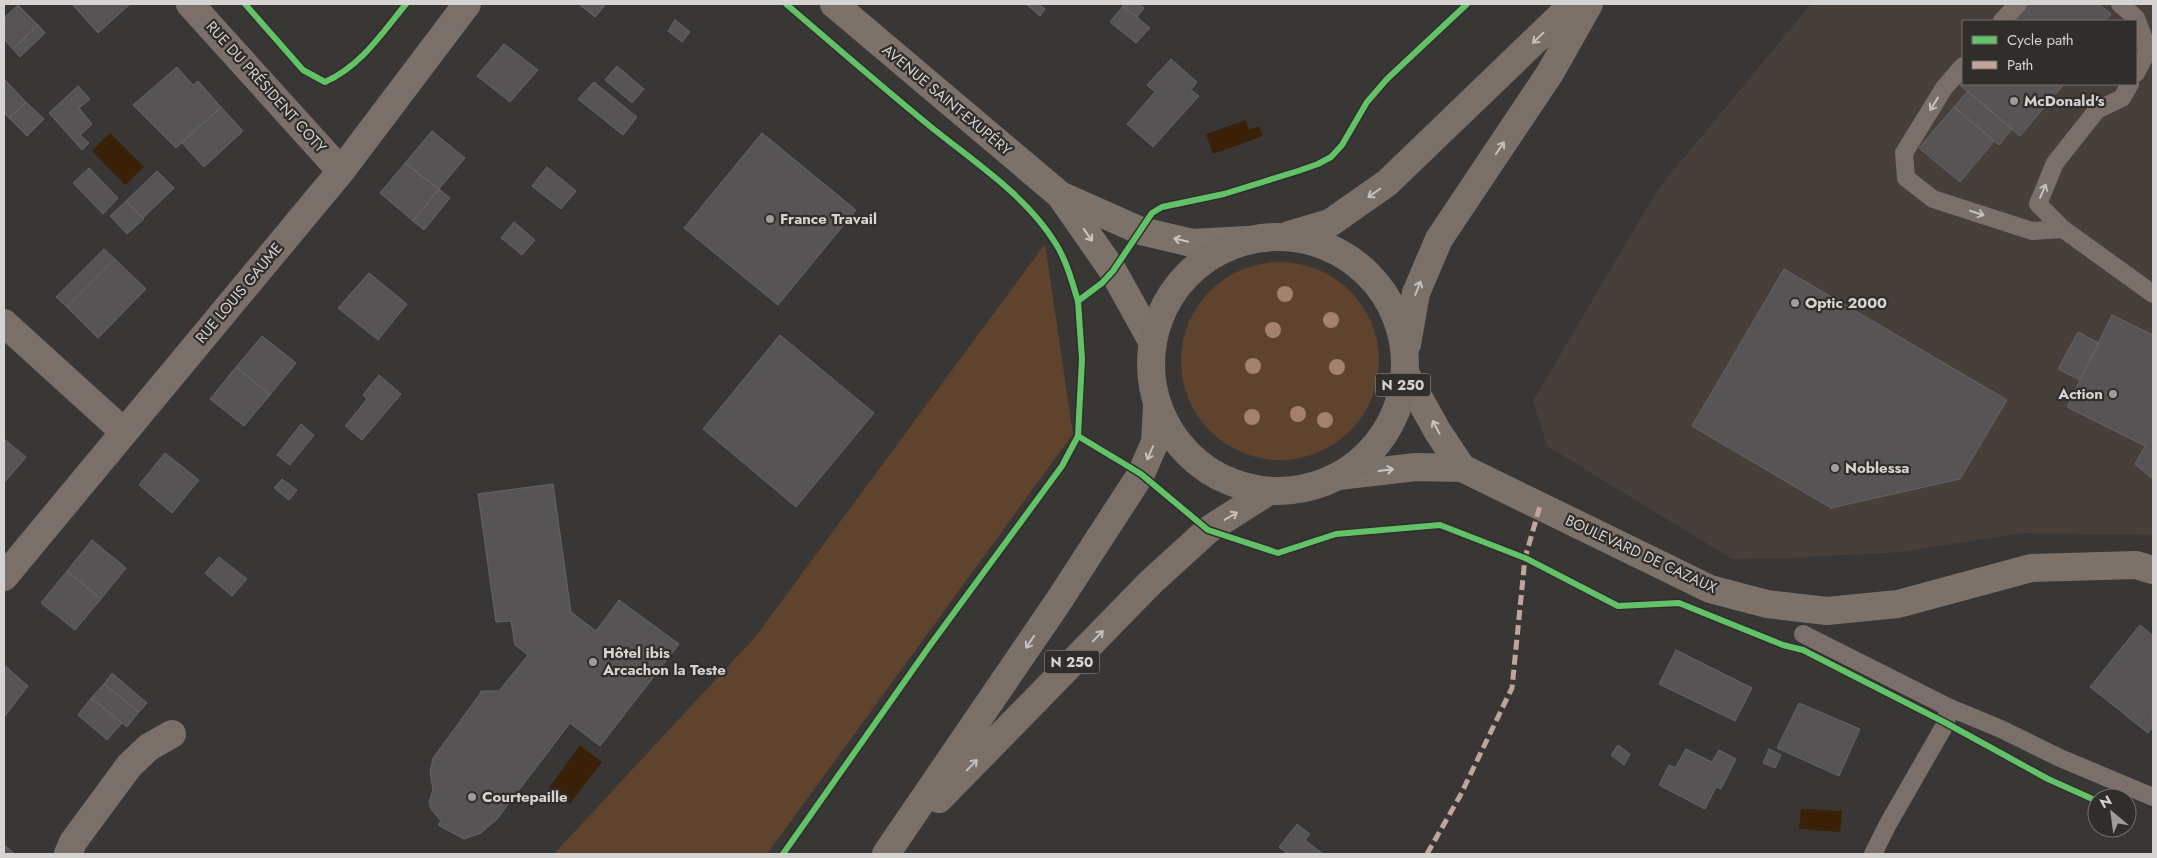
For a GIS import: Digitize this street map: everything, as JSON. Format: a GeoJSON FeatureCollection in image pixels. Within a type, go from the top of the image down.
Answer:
{"type":"FeatureCollection","features":[{"type":"Feature","properties":{"kind":"main road","name":"AVENUE SAINT-EXUPÉRY"},"geometry":{"type":"LineString","coordinates":[[834,4],[1060,195],[1113,271],[1152,342]]}},
{"type":"Feature","properties":{"kind":"main road","name":"N 250"},"geometry":{"type":"LineString","coordinates":[[1573,4],[1387,183],[1330,223],[1286,236],[1247,240],[1213,254],[1184,276],[1164,307],[1152,342],[1150,373],[1157,405],[1174,438],[1200,465],[1232,483],[1269,491],[1304,488],[1338,476],[1364,458],[1385,433],[1399,404],[1416,293],[1439,239],[1550,73],[1589,4]]}},
{"type":"Feature","properties":{"kind":"main road","name":"AVENUE SAINT-EXUPÉRY"},"geometry":{"type":"LineString","coordinates":[[1060,195],[1142,231],[1192,243],[1247,240]]}},
{"type":"Feature","properties":{"kind":"main road","name":"N 250"},"geometry":{"type":"LineString","coordinates":[[1286,236],[1322,243],[1354,261],[1380,286],[1397,318],[1405,363]]}},
{"type":"Feature","properties":{"kind":"main road"},"geometry":{"type":"LineString","coordinates":[[1405,363],[1438,432],[1462,468]]}},
{"type":"Feature","properties":{"kind":"main road","name":"N 250"},"geometry":{"type":"LineString","coordinates":[[888,852],[1058,602],[1141,474],[1155,442],[1157,405]]}},
{"type":"Feature","properties":{"kind":"main road","name":"BOULEVARD DE CAZAUX"},"geometry":{"type":"LineString","coordinates":[[1338,476],[1416,467],[1462,468],[1710,589],[1767,604],[1827,611],[1898,604],[2031,568],[2136,566],[2153,570]]}},
{"type":"Feature","properties":{"kind":"main road","name":"N 250"},"geometry":{"type":"LineString","coordinates":[[888,852],[1151,582],[1208,530],[1269,491]]}},
{"type":"Feature","properties":{"kind":"street","name":"RUE DU PRÉSIDENT COTY"},"geometry":{"type":"LineString","coordinates":[[190,4],[341,171]]}},
{"type":"Feature","properties":{"kind":"street","name":"RUE LOUIS GAUME"},"geometry":{"type":"LineString","coordinates":[[4,577],[341,171],[467,4]]}},
{"type":"Feature","properties":{"kind":"street"},"geometry":{"type":"LineString","coordinates":[[4,323],[124,432]]}},
{"type":"Feature","properties":{"kind":"street"},"geometry":{"type":"LineString","coordinates":[[68,854],[73,842],[129,766],[149,747],[172,734]]}},
{"type":"Feature","properties":{"kind":"lane"},"geometry":{"type":"LineString","coordinates":[[2003,20],[2018,4]]}},
{"type":"Feature","properties":{"kind":"lane"},"geometry":{"type":"LineString","coordinates":[[2120,4],[2137,20]]}},
{"type":"Feature","properties":{"kind":"lane"},"geometry":{"type":"LineString","coordinates":[[2137,21],[2148,50],[2137,71]]}},
{"type":"Feature","properties":{"kind":"lane"},"geometry":{"type":"LineString","coordinates":[[1962,67],[1944,88],[1904,153],[1906,178],[1933,199],[2032,231],[2063,229]]}},
{"type":"Feature","properties":{"kind":"lane"},"geometry":{"type":"LineString","coordinates":[[2129,85],[2122,98],[2097,110],[2055,163],[2038,204],[2063,229],[2153,294]]}},
{"type":"Feature","properties":{"kind":"lane"},"geometry":{"type":"LineString","coordinates":[[1803,634],[1948,707],[2001,729],[2060,758],[2153,797]]}},
{"type":"Feature","properties":{"kind":"lane"},"geometry":{"type":"LineString","coordinates":[[1873,854],[1888,824],[1946,723],[1948,707]]}},
{"type":"Feature","properties":{"kind":"shaded area"},"geometry":{"type":"Polygon","coordinates":[[[1811,4],[2153,4],[2153,535],[2021,533],[1902,552],[1732,559],[1547,446],[1533,401],[1658,189],[1811,4]]]}},
{"type":"Feature","properties":{"kind":"shaded area"},"geometry":{"type":"Polygon","coordinates":[[[1246,120],[1249,130],[1259,126],[1263,136],[1213,154],[1206,134],[1246,120]]]}},
{"type":"Feature","properties":{"kind":"shaded area"},"geometry":{"type":"Polygon","coordinates":[[[110,133],[144,167],[125,185],[92,151],[110,133]]]}},
{"type":"Feature","properties":{"kind":"shaded area"},"geometry":{"type":"Polygon","coordinates":[[[1045,244],[1073,434],[767,854],[554,854],[756,636],[1045,244]]]}},
{"type":"Feature","properties":{"kind":"shaded area"},"geometry":{"type":"Polygon","coordinates":[[[1280,262],[1309,266],[1327,274],[1350,291],[1367,314],[1375,332],[1379,361],[1375,390],[1367,408],[1350,431],[1327,448],[1309,456],[1280,460],[1251,456],[1233,448],[1210,431],[1193,408],[1185,390],[1181,361],[1185,332],[1193,314],[1210,291],[1233,274],[1251,266],[1280,262]]]}},
{"type":"Feature","properties":{"kind":"shaded area"},"geometry":{"type":"Polygon","coordinates":[[[580,745],[602,762],[570,804],[549,788],[580,745]]]}},
{"type":"Feature","properties":{"kind":"shaded area"},"geometry":{"type":"Polygon","coordinates":[[[1801,809],[1842,811],[1840,832],[1799,829],[1801,809]]]}},
{"type":"Feature","properties":{"kind":"building"},"geometry":{"type":"Polygon","coordinates":[[[72,4],[128,4],[129,5],[98,33],[72,4]]]}},
{"type":"Feature","properties":{"kind":"building"},"geometry":{"type":"Polygon","coordinates":[[[579,4],[606,4],[595,17],[579,4]]]}},
{"type":"Feature","properties":{"kind":"building"},"geometry":{"type":"Polygon","coordinates":[[[1026,4],[1038,4],[1045,9],[1040,16],[1026,4]]]}},
{"type":"Feature","properties":{"kind":"building"},"geometry":{"type":"Polygon","coordinates":[[[1125,4],[1138,4],[1144,8],[1137,17],[1123,6],[1125,4]]]}},
{"type":"Feature","properties":{"kind":"building"},"geometry":{"type":"Polygon","coordinates":[[[2028,4],[2099,4],[2111,14],[2106,20],[2014,20],[2028,4]]]}},
{"type":"Feature","properties":{"kind":"building"},"geometry":{"type":"Polygon","coordinates":[[[18,5],[38,25],[13,49],[4,39],[4,18],[18,5]]]}},
{"type":"Feature","properties":{"kind":"building"},"geometry":{"type":"Polygon","coordinates":[[[1123,6],[1150,28],[1136,43],[1110,22],[1123,6]]]}},
{"type":"Feature","properties":{"kind":"building"},"geometry":{"type":"Polygon","coordinates":[[[675,20],[690,32],[682,42],[668,31],[675,20]]]}},
{"type":"Feature","properties":{"kind":"building"},"geometry":{"type":"Polygon","coordinates":[[[38,25],[45,33],[20,57],[13,49],[38,25]]]}},
{"type":"Feature","properties":{"kind":"building"},"geometry":{"type":"Polygon","coordinates":[[[504,44],[538,70],[510,102],[477,76],[504,44]]]}},
{"type":"Feature","properties":{"kind":"building"},"geometry":{"type":"Polygon","coordinates":[[[1171,59],[1197,82],[1191,90],[1199,96],[1153,147],[1127,124],[1155,92],[1147,85],[1171,59]]]}},
{"type":"Feature","properties":{"kind":"building"},"geometry":{"type":"Polygon","coordinates":[[[617,66],[644,89],[632,103],[605,80],[617,66]]]}},
{"type":"Feature","properties":{"kind":"building"},"geometry":{"type":"Polygon","coordinates":[[[177,67],[193,85],[198,81],[221,107],[176,148],[133,105],[177,67]]]}},
{"type":"Feature","properties":{"kind":"building"},"geometry":{"type":"Polygon","coordinates":[[[4,79],[26,102],[9,118],[4,113],[4,79]]]}},
{"type":"Feature","properties":{"kind":"building"},"geometry":{"type":"Polygon","coordinates":[[[594,82],[637,117],[623,135],[578,99],[594,82]]]}},
{"type":"Feature","properties":{"kind":"building","name":"McDonald's"},"geometry":{"type":"Polygon","coordinates":[[[1962,82],[1962,85],[2063,85],[2020,136],[1960,85],[1962,82]]]}},
{"type":"Feature","properties":{"kind":"building"},"geometry":{"type":"Polygon","coordinates":[[[78,86],[90,99],[79,108],[92,124],[80,135],[89,143],[82,150],[49,113],[78,86]]]}},
{"type":"Feature","properties":{"kind":"building"},"geometry":{"type":"Polygon","coordinates":[[[1968,91],[2012,129],[1999,145],[1954,107],[1968,91]]]}},
{"type":"Feature","properties":{"kind":"building"},"geometry":{"type":"Polygon","coordinates":[[[26,102],[44,119],[27,136],[9,118],[26,102]]]}},
{"type":"Feature","properties":{"kind":"building"},"geometry":{"type":"Polygon","coordinates":[[[221,107],[243,131],[204,167],[182,143],[221,107]]]}},
{"type":"Feature","properties":{"kind":"building"},"geometry":{"type":"Polygon","coordinates":[[[1954,107],[1994,141],[1960,182],[1919,148],[1954,107]]]}},
{"type":"Feature","properties":{"kind":"building"},"geometry":{"type":"Polygon","coordinates":[[[432,131],[465,158],[439,189],[405,163],[432,131]]]}},
{"type":"Feature","properties":{"kind":"building","name":"France Travail"},"geometry":{"type":"Polygon","coordinates":[[[762,133],[856,210],[778,305],[684,228],[762,133]]]}},
{"type":"Feature","properties":{"kind":"building"},"geometry":{"type":"Polygon","coordinates":[[[405,163],[439,189],[413,221],[380,193],[405,163]]]}},
{"type":"Feature","properties":{"kind":"building"},"geometry":{"type":"Polygon","coordinates":[[[547,167],[576,191],[561,209],[532,186],[547,167]]]}},
{"type":"Feature","properties":{"kind":"building"},"geometry":{"type":"Polygon","coordinates":[[[89,168],[118,198],[103,214],[73,183],[89,168]]]}},
{"type":"Feature","properties":{"kind":"building"},"geometry":{"type":"Polygon","coordinates":[[[157,171],[174,188],[143,218],[126,201],[157,171]]]}},
{"type":"Feature","properties":{"kind":"building"},"geometry":{"type":"Polygon","coordinates":[[[439,189],[450,198],[424,230],[413,221],[439,189]]]}},
{"type":"Feature","properties":{"kind":"building"},"geometry":{"type":"Polygon","coordinates":[[[126,201],[144,219],[127,234],[110,216],[126,201]]]}},
{"type":"Feature","properties":{"kind":"building"},"geometry":{"type":"Polygon","coordinates":[[[514,222],[535,240],[522,255],[501,238],[514,222]]]}},
{"type":"Feature","properties":{"kind":"building"},"geometry":{"type":"Polygon","coordinates":[[[104,249],[115,259],[67,307],[56,297],[104,249]]]}},
{"type":"Feature","properties":{"kind":"building"},"geometry":{"type":"Polygon","coordinates":[[[115,259],[146,289],[98,338],[67,307],[115,259]]]}},
{"type":"Feature","properties":{"kind":"building"},"geometry":{"type":"Polygon","coordinates":[[[1784,269],[2007,400],[1960,479],[1831,508],[1692,426],[1784,269]]]}},
{"type":"Feature","properties":{"kind":"building"},"geometry":{"type":"Polygon","coordinates":[[[369,273],[407,304],[378,340],[338,308],[369,273]]]}},
{"type":"Feature","properties":{"kind":"building","name":"Action"},"geometry":{"type":"Polygon","coordinates":[[[2112,315],[2153,335],[2153,479],[2135,464],[2145,446],[2067,407],[2112,315]]]}},
{"type":"Feature","properties":{"kind":"building"},"geometry":{"type":"Polygon","coordinates":[[[2078,332],[2099,343],[2080,380],[2058,369],[2078,332]]]}},
{"type":"Feature","properties":{"kind":"building"},"geometry":{"type":"Polygon","coordinates":[[[780,335],[874,413],[796,507],[703,429],[780,335]]]}},
{"type":"Feature","properties":{"kind":"building"},"geometry":{"type":"Polygon","coordinates":[[[262,336],[296,363],[270,395],[236,367],[262,336]]]}},
{"type":"Feature","properties":{"kind":"building"},"geometry":{"type":"Polygon","coordinates":[[[236,367],[270,395],[244,426],[210,399],[236,367]]]}},
{"type":"Feature","properties":{"kind":"building"},"geometry":{"type":"Polygon","coordinates":[[[379,375],[401,394],[362,440],[345,426],[367,399],[363,395],[379,375]]]}},
{"type":"Feature","properties":{"kind":"building"},"geometry":{"type":"Polygon","coordinates":[[[301,424],[314,435],[290,465],[277,455],[301,424]]]}},
{"type":"Feature","properties":{"kind":"building"},"geometry":{"type":"Polygon","coordinates":[[[4,439],[26,457],[4,483],[4,439]]]}},
{"type":"Feature","properties":{"kind":"building"},"geometry":{"type":"Polygon","coordinates":[[[165,453],[199,480],[172,513],[139,485],[165,453]]]}},
{"type":"Feature","properties":{"kind":"building"},"geometry":{"type":"Polygon","coordinates":[[[282,479],[297,490],[289,500],[274,488],[282,479]]]}},
{"type":"Feature","properties":{"kind":"building","name":"Hôtel ibis Arcachon la Teste"},"geometry":{"type":"Polygon","coordinates":[[[553,484],[571,612],[596,631],[619,600],[679,644],[600,746],[570,723],[497,819],[481,833],[464,839],[438,825],[441,821],[431,809],[429,802],[433,790],[430,772],[433,758],[481,691],[499,691],[528,655],[515,645],[511,621],[496,622],[478,494],[553,484]]]}},
{"type":"Feature","properties":{"kind":"building"},"geometry":{"type":"Polygon","coordinates":[[[92,540],[126,568],[101,599],[67,571],[92,540]]]}},
{"type":"Feature","properties":{"kind":"building"},"geometry":{"type":"Polygon","coordinates":[[[219,557],[247,579],[232,596],[205,573],[219,557]]]}},
{"type":"Feature","properties":{"kind":"building"},"geometry":{"type":"Polygon","coordinates":[[[67,571],[101,599],[75,630],[41,603],[67,571]]]}},
{"type":"Feature","properties":{"kind":"building"},"geometry":{"type":"Polygon","coordinates":[[[2140,625],[2153,636],[2153,715],[2151,718],[2153,719],[2153,726],[2148,733],[2090,687],[2140,625]]]}},
{"type":"Feature","properties":{"kind":"building"},"geometry":{"type":"Polygon","coordinates":[[[1676,650],[1752,688],[1735,721],[1659,684],[1676,650]]]}},
{"type":"Feature","properties":{"kind":"building"},"geometry":{"type":"Polygon","coordinates":[[[4,665],[28,686],[4,717],[4,665]]]}},
{"type":"Feature","properties":{"kind":"building"},"geometry":{"type":"Polygon","coordinates":[[[112,673],[147,703],[139,712],[104,684],[112,673]]]}},
{"type":"Feature","properties":{"kind":"building"},"geometry":{"type":"Polygon","coordinates":[[[104,684],[139,712],[127,727],[91,698],[104,684]]]}},
{"type":"Feature","properties":{"kind":"building"},"geometry":{"type":"Polygon","coordinates":[[[91,698],[122,723],[107,740],[78,715],[91,698]]]}},
{"type":"Feature","properties":{"kind":"building"},"geometry":{"type":"Polygon","coordinates":[[[1799,703],[1860,729],[1839,776],[1777,748],[1799,703]]]}},
{"type":"Feature","properties":{"kind":"building"},"geometry":{"type":"Polygon","coordinates":[[[1618,745],[1630,754],[1624,765],[1611,755],[1618,745]]]}},
{"type":"Feature","properties":{"kind":"building"},"geometry":{"type":"Polygon","coordinates":[[[1686,749],[1712,762],[1719,750],[1736,759],[1721,789],[1716,787],[1705,809],[1659,785],[1669,765],[1675,768],[1686,749]]]}},
{"type":"Feature","properties":{"kind":"building"},"geometry":{"type":"Polygon","coordinates":[[[1769,749],[1781,755],[1775,768],[1763,763],[1769,749]]]}},
{"type":"Feature","properties":{"kind":"building"},"geometry":{"type":"Polygon","coordinates":[[[1297,824],[1310,834],[1305,840],[1323,854],[1284,854],[1286,852],[1279,847],[1297,824]]]}},
{"type":"Feature","properties":{"kind":"building"},"geometry":{"type":"Polygon","coordinates":[[[4,845],[15,854],[4,854],[4,845]]]}},
{"type":"Feature","properties":{"kind":"marked path"},"geometry":{"type":"LineString","coordinates":[[1427,854],[1460,796],[1512,688],[1525,558],[1540,506]]}},
{"type":"Feature","properties":{"kind":"cycle path"},"geometry":{"type":"LineString","coordinates":[[245,4],[303,70],[325,82],[338,75],[360,58],[406,4]]}},
{"type":"Feature","properties":{"kind":"cycle path"},"geometry":{"type":"LineString","coordinates":[[786,4],[913,112],[999,181],[1030,210],[1060,251],[1078,301]]}},
{"type":"Feature","properties":{"kind":"cycle path"},"geometry":{"type":"LineString","coordinates":[[783,854],[931,644],[1062,466],[1078,436],[1082,359],[1078,301],[1102,283],[1113,271],[1152,213],[1162,207],[1224,194],[1298,171],[1331,157],[1342,145],[1367,102],[1387,79],[1467,4]]}},
{"type":"Feature","properties":{"kind":"cycle path"},"geometry":{"type":"LineString","coordinates":[[1078,436],[1141,474],[1208,530],[1278,553],[1336,534],[1440,525],[1525,558],[1618,606],[1679,603],[1783,645],[1803,650],[1946,723],[2048,779],[2087,797]]}},
{"type":"Feature","properties":{"kind":"place","name":"McDonald's"},"geometry":{"type":"Point","coordinates":[2014,101]}},
{"type":"Feature","properties":{"kind":"place","name":"France Travail"},"geometry":{"type":"Point","coordinates":[770,219]}},
{"type":"Feature","properties":{"kind":"place","name":"Optic 2000"},"geometry":{"type":"Point","coordinates":[1795,303]}},
{"type":"Feature","properties":{"kind":"place","name":"Action"},"geometry":{"type":"Point","coordinates":[2113,394]}},
{"type":"Feature","properties":{"kind":"place","name":"Noblessa"},"geometry":{"type":"Point","coordinates":[1835,468]}},
{"type":"Feature","properties":{"kind":"place","name":"Hôtel ibis Arcachon la Teste"},"geometry":{"type":"Point","coordinates":[593,662]}},
{"type":"Feature","properties":{"kind":"place","name":"Courtepaille"},"geometry":{"type":"Point","coordinates":[472,797]}}]}
